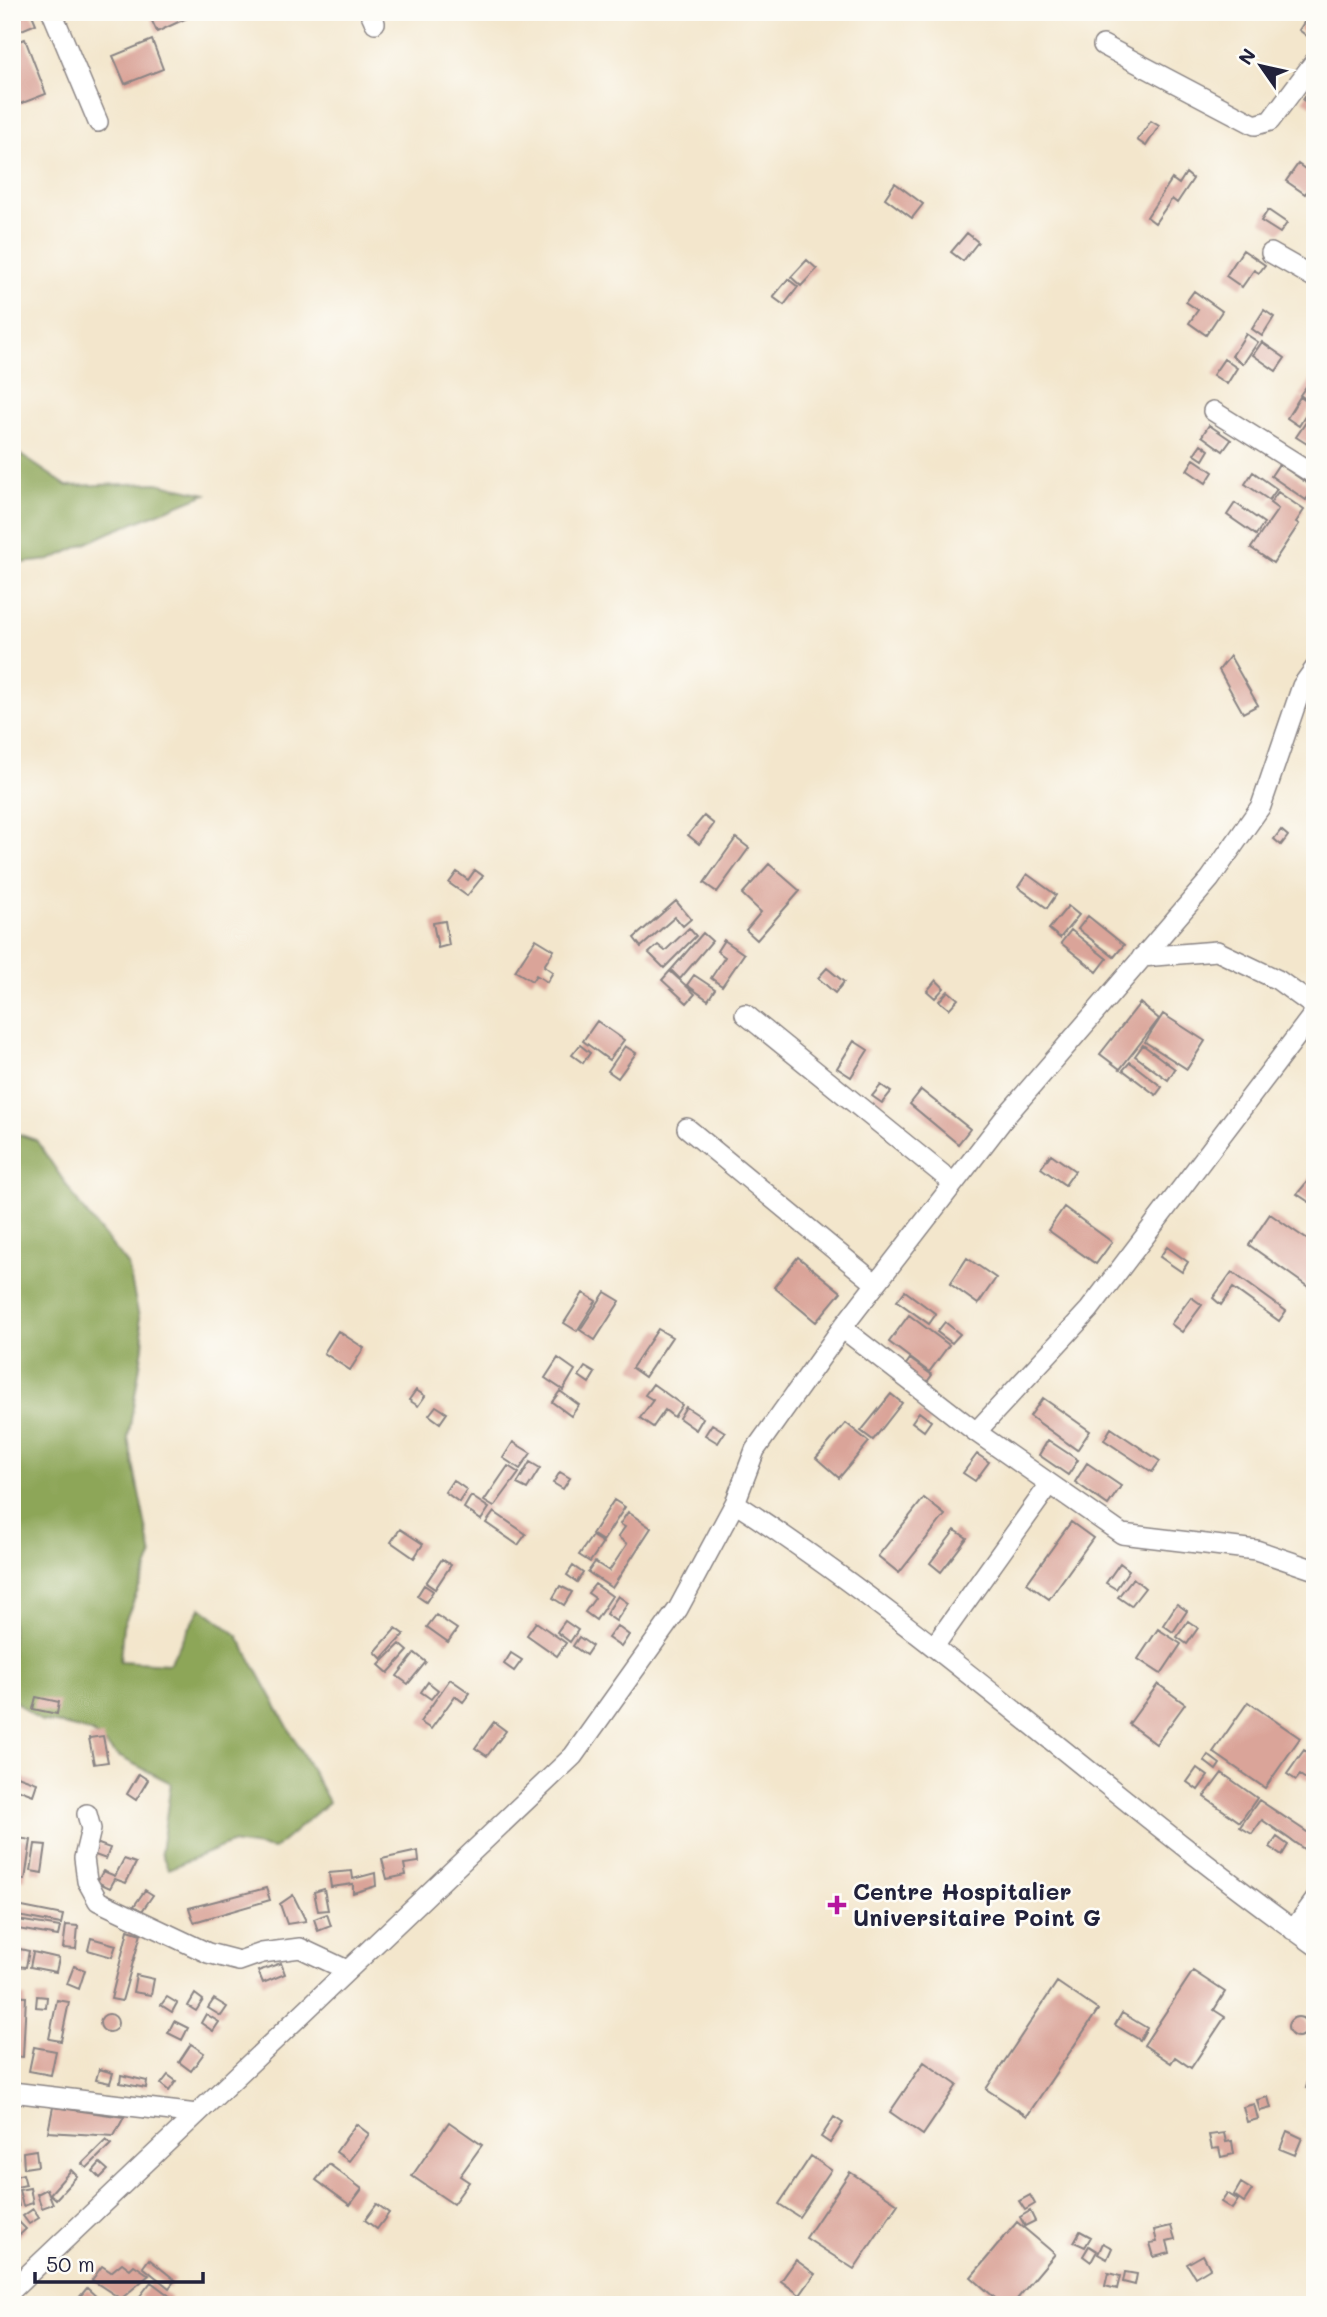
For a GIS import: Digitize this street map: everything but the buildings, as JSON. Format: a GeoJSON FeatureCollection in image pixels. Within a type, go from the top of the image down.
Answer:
{"type":"FeatureCollection","features":[{"type":"Feature","properties":{"kind":"street"},"geometry":{"type":"LineString","coordinates":[[52,12],[97,122]]}},
{"type":"Feature","properties":{"kind":"street"},"geometry":{"type":"LineString","coordinates":[[1103,45],[1255,125],[1270,121],[1313,68]]}},
{"type":"Feature","properties":{"kind":"street"},"geometry":{"type":"LineString","coordinates":[[1271,253],[1315,278]]}},
{"type":"Feature","properties":{"kind":"street"},"geometry":{"type":"LineString","coordinates":[[1213,411],[1315,475]]}},
{"type":"Feature","properties":{"kind":"street"},"geometry":{"type":"LineString","coordinates":[[12,2290],[573,1755],[678,1609],[735,1503],[755,1450],[842,1328],[952,1182],[1210,878],[1261,806],[1302,686],[1315,668]]}},
{"type":"Feature","properties":{"kind":"street"},"geometry":{"type":"LineString","coordinates":[[1142,957],[1217,951],[1278,980],[1315,1007]]}},
{"type":"Feature","properties":{"kind":"street"},"geometry":{"type":"LineString","coordinates":[[976,1432],[1089,1310],[1315,1012]]}},
{"type":"Feature","properties":{"kind":"street"},"geometry":{"type":"LineString","coordinates":[[745,1014],[952,1182]]}},
{"type":"Feature","properties":{"kind":"street"},"geometry":{"type":"LineString","coordinates":[[687,1128],[875,1283]]}},
{"type":"Feature","properties":{"kind":"street"},"geometry":{"type":"LineString","coordinates":[[842,1328],[976,1432],[1122,1534],[1256,1550],[1315,1570]]}},
{"type":"Feature","properties":{"kind":"street"},"geometry":{"type":"LineString","coordinates":[[935,1645],[1050,1484]]}},
{"type":"Feature","properties":{"kind":"street"},"geometry":{"type":"LineString","coordinates":[[735,1503],[935,1645],[1149,1819],[1315,1945]]}},
{"type":"Feature","properties":{"kind":"street"},"geometry":{"type":"LineString","coordinates":[[87,1814],[91,1829],[84,1858],[87,1881],[98,1901],[208,1953],[239,1961],[261,1953],[300,1948],[347,1970]]}},
{"type":"Feature","properties":{"kind":"street"},"geometry":{"type":"LineString","coordinates":[[1293,1930],[1315,1900]]}},
{"type":"Feature","properties":{"kind":"street"},"geometry":{"type":"LineString","coordinates":[[12,2092],[197,2113]]}},
{"type":"Feature","properties":{"kind":"green space"},"geometry":{"type":"Polygon","coordinates":[[[12,449],[67,486],[157,483],[206,494],[50,560],[12,564],[12,449]]]}},
{"type":"Feature","properties":{"kind":"green space"},"geometry":{"type":"Polygon","coordinates":[[[12,1132],[36,1140],[84,1211],[128,1265],[144,1341],[128,1438],[152,1557],[123,1626],[120,1661],[169,1664],[201,1607],[238,1636],[329,1802],[274,1849],[231,1843],[168,1869],[161,1852],[171,1783],[118,1756],[91,1732],[42,1722],[12,1699],[12,1132]]]}},
{"type":"Feature","properties":{"kind":"place","name":"Centre Hospitalier Universitaire Point G"},"geometry":{"type":"Point","coordinates":[837,1905]}}]}
